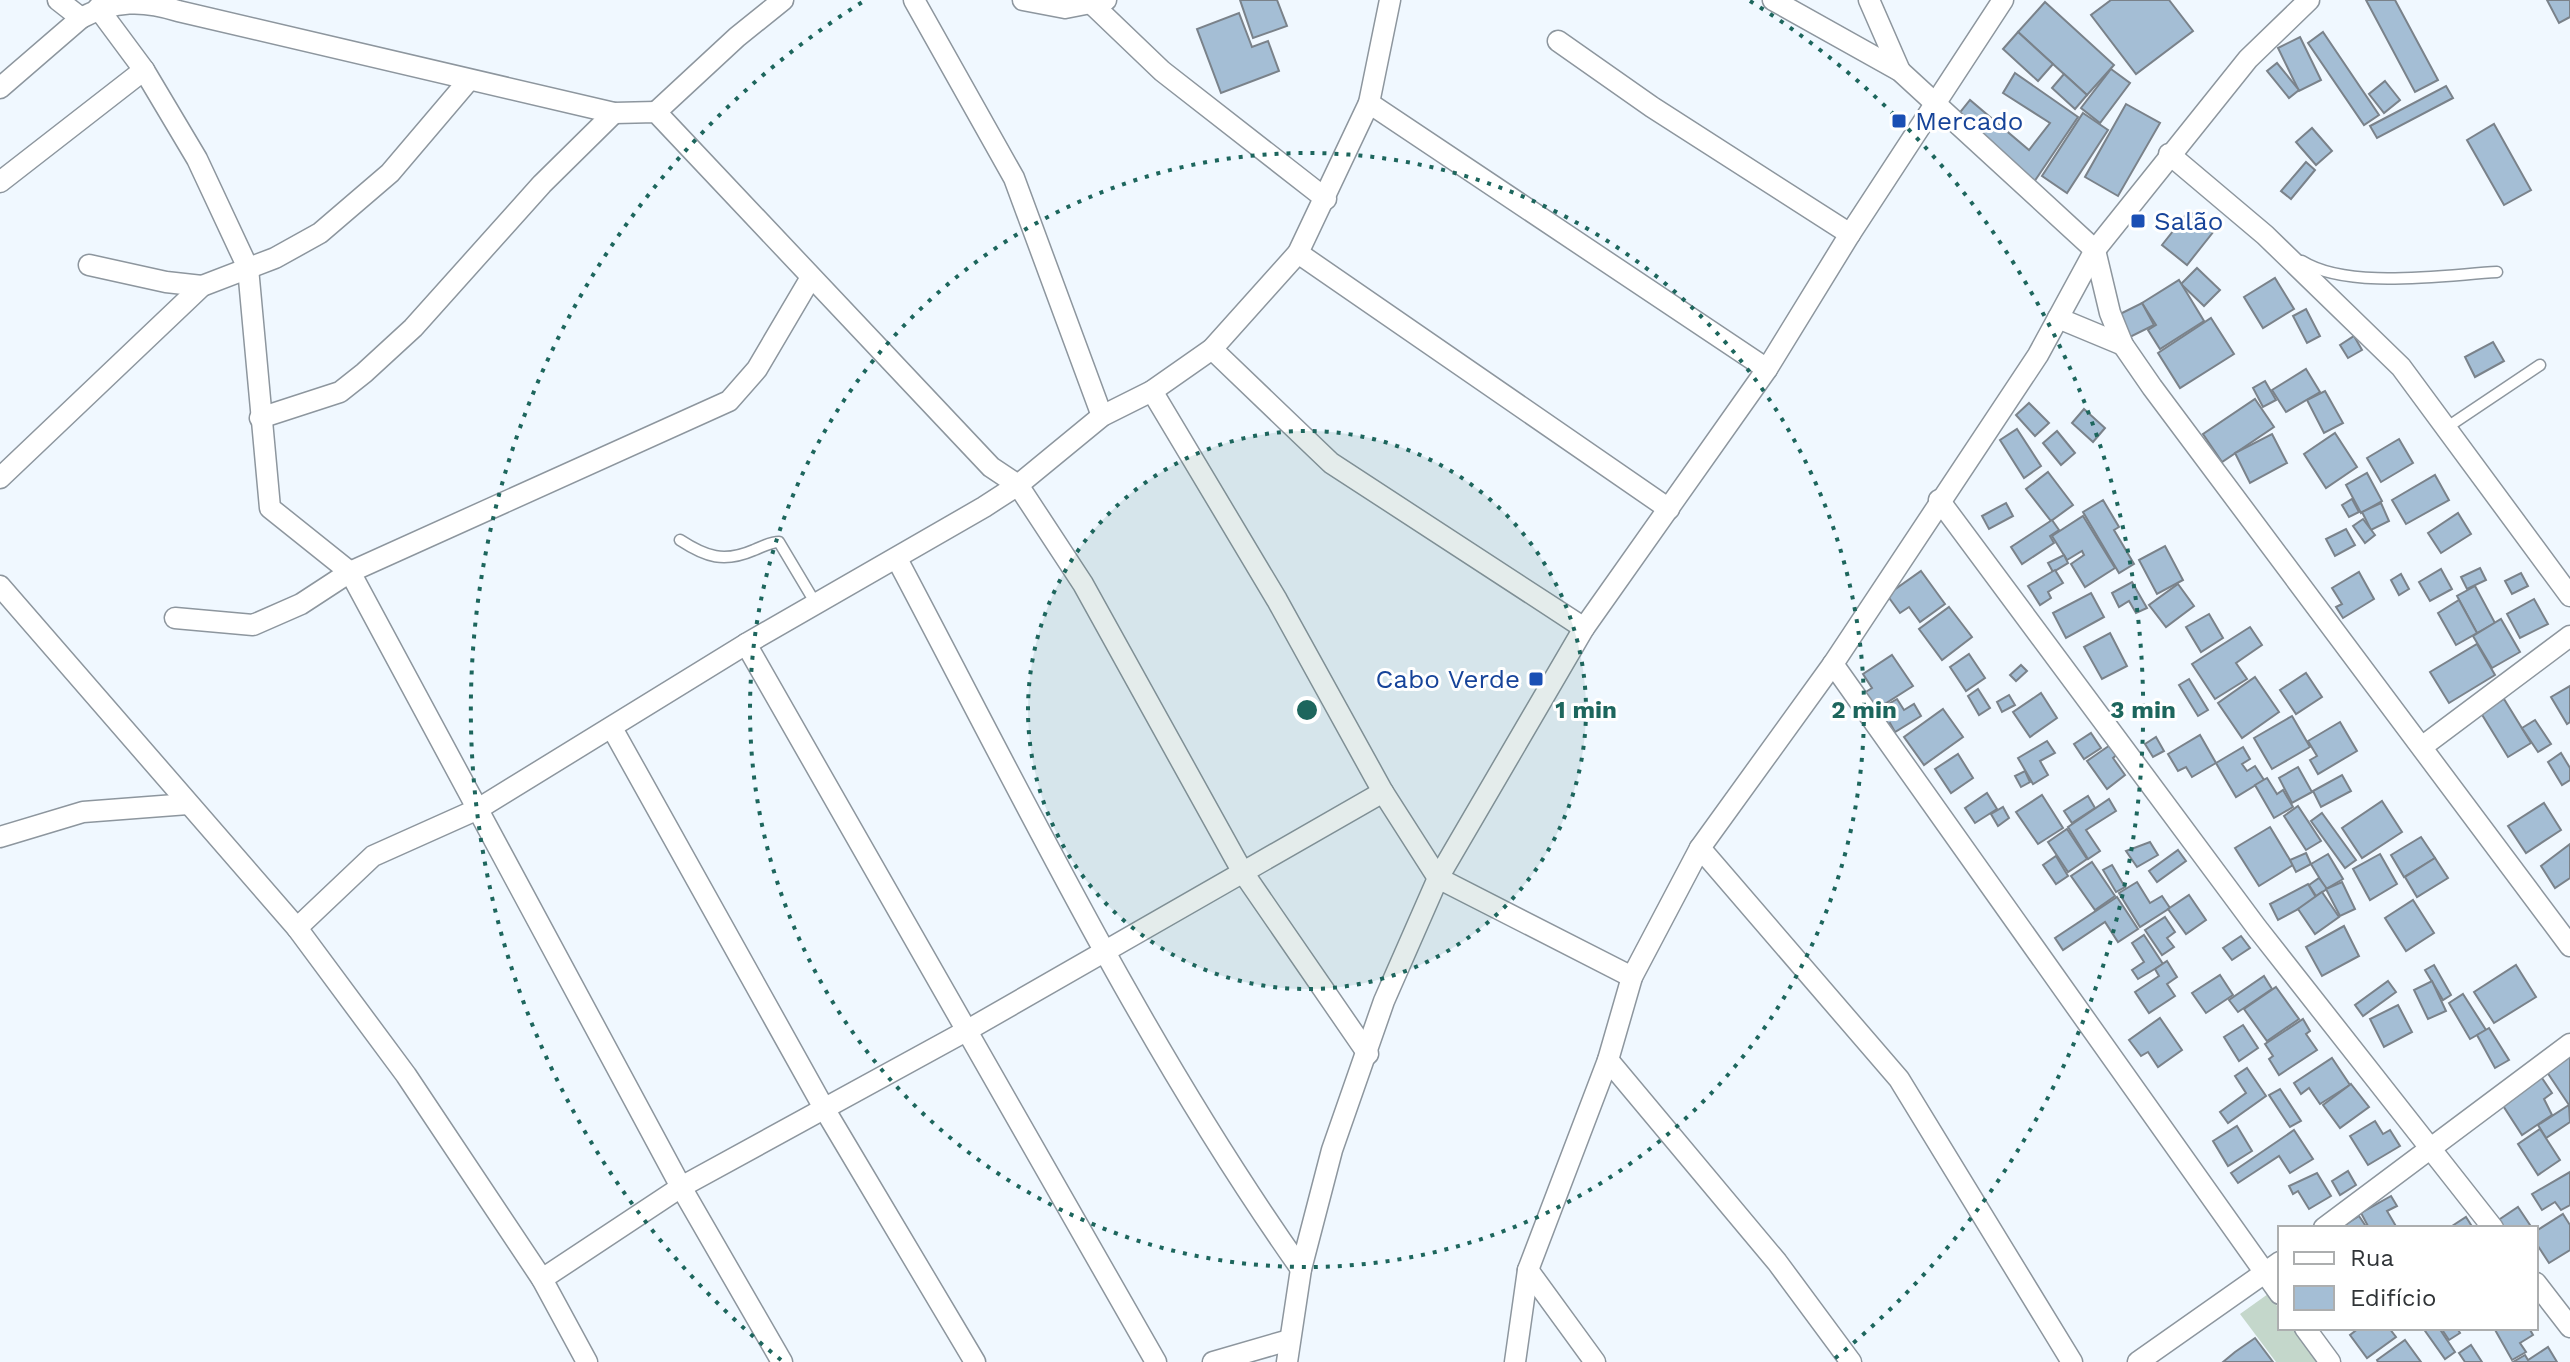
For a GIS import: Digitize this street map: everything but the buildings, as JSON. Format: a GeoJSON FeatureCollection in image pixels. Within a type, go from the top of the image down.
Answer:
{"type":"FeatureCollection","features":[{"type":"Feature","properties":{"kind":"street"},"geometry":{"type":"LineString","coordinates":[[58,0],[90,13],[144,70],[197,159],[248,268],[270,508],[350,572],[681,1187],[782,1362]]}},
{"type":"Feature","properties":{"kind":"street"},"geometry":{"type":"LineString","coordinates":[[0,88],[90,13],[130,0],[186,6],[469,80],[614,113],[656,112],[737,37],[783,0]]}},
{"type":"Feature","properties":{"kind":"street"},"geometry":{"type":"LineString","coordinates":[[914,0],[1014,178],[1102,416]]}},
{"type":"Feature","properties":{"kind":"street"},"geometry":{"type":"LineString","coordinates":[[1023,0],[1065,8],[1099,2],[1162,71],[1326,199]]}},
{"type":"Feature","properties":{"kind":"street"},"geometry":{"type":"LineString","coordinates":[[297,928],[373,856],[478,809],[746,644],[897,559],[1018,485],[1102,416],[1152,391],[1212,349],[1298,253],[1326,199],[1369,103],[1390,0]]}},
{"type":"Feature","properties":{"kind":"street"},"geometry":{"type":"LineString","coordinates":[[1869,0],[1900,71]]}},
{"type":"Feature","properties":{"kind":"street"},"geometry":{"type":"LineString","coordinates":[[1287,1362],[1301,1269],[1332,1150],[1384,1001],[1438,878],[1584,628],[1767,369],[1850,234],[2003,0]]}},
{"type":"Feature","properties":{"kind":"street"},"geometry":{"type":"LineString","coordinates":[[1515,1362],[1528,1270],[1608,1060],[1632,977],[1700,848],[1833,664],[2038,355],[2095,250],[2248,59],[2309,0]]}},
{"type":"Feature","properties":{"kind":"street"},"geometry":{"type":"LineString","coordinates":[[1783,2],[1900,71],[2095,250],[2123,345],[2570,946]]}},
{"type":"Feature","properties":{"kind":"street"},"geometry":{"type":"LineString","coordinates":[[1558,41],[1652,107],[1850,234]]}},
{"type":"Feature","properties":{"kind":"street"},"geometry":{"type":"LineString","coordinates":[[0,182],[144,70]]}},
{"type":"Feature","properties":{"kind":"street"},"geometry":{"type":"LineString","coordinates":[[0,478],[202,286],[286,252],[332,223],[390,173],[469,80]]}},
{"type":"Feature","properties":{"kind":"street"},"geometry":{"type":"LineString","coordinates":[[1369,103],[1767,369]]}},
{"type":"Feature","properties":{"kind":"street"},"geometry":{"type":"LineString","coordinates":[[656,112],[810,279],[991,467],[1018,485],[1083,584],[1242,871],[1368,1054]]}},
{"type":"Feature","properties":{"kind":"street"},"geometry":{"type":"LineString","coordinates":[[260,418],[340,392],[364,373],[413,328],[542,184],[614,113]]}},
{"type":"Feature","properties":{"kind":"street"},"geometry":{"type":"LineString","coordinates":[[2169,154],[2265,235],[2401,367],[2570,596]]}},
{"type":"Feature","properties":{"kind":"street"},"geometry":{"type":"LineString","coordinates":[[1298,253],[1669,509]]}},
{"type":"Feature","properties":{"kind":"street"},"geometry":{"type":"LineString","coordinates":[[89,265],[166,282],[202,286]]}},
{"type":"Feature","properties":{"kind":"street"},"geometry":{"type":"LineString","coordinates":[[175,618],[253,625],[301,604],[350,572],[729,401],[757,369],[810,279]]}},
{"type":"Feature","properties":{"kind":"street"},"geometry":{"type":"LineString","coordinates":[[2058,318],[2123,345]]}},
{"type":"Feature","properties":{"kind":"street"},"geometry":{"type":"LineString","coordinates":[[1212,349],[1331,463],[1584,628]]}},
{"type":"Feature","properties":{"kind":"street"},"geometry":{"type":"LineString","coordinates":[[1152,391],[1277,600],[1383,792],[1438,878],[1632,977]]}},
{"type":"Feature","properties":{"kind":"street"},"geometry":{"type":"LineString","coordinates":[[1939,500],[2257,928],[2491,1226]]}},
{"type":"Feature","properties":{"kind":"street"},"geometry":{"type":"LineString","coordinates":[[897,559],[1105,951],[1244,1188],[1301,1269]]}},
{"type":"Feature","properties":{"kind":"street"},"geometry":{"type":"LineString","coordinates":[[0,586],[297,928],[406,1075],[542,1279],[587,1362]]}},
{"type":"Feature","properties":{"kind":"street"},"geometry":{"type":"LineString","coordinates":[[2423,746],[2570,636]]}},
{"type":"Feature","properties":{"kind":"street"},"geometry":{"type":"LineString","coordinates":[[746,644],[1156,1362]]}},
{"type":"Feature","properties":{"kind":"street"},"geometry":{"type":"LineString","coordinates":[[1833,664],[2273,1268],[2138,1362]]}},
{"type":"Feature","properties":{"kind":"street"},"geometry":{"type":"LineString","coordinates":[[612,728],[825,1110],[975,1362]]}},
{"type":"Feature","properties":{"kind":"street"},"geometry":{"type":"LineString","coordinates":[[542,1279],[681,1187],[966,1031],[1383,792]]}},
{"type":"Feature","properties":{"kind":"street"},"geometry":{"type":"LineString","coordinates":[[0,837],[83,812],[188,804]]}},
{"type":"Feature","properties":{"kind":"street"},"geometry":{"type":"LineString","coordinates":[[1700,848],[1899,1079],[2072,1362]]}},
{"type":"Feature","properties":{"kind":"street"},"geometry":{"type":"LineString","coordinates":[[2327,1226],[2570,1044]]}},
{"type":"Feature","properties":{"kind":"street"},"geometry":{"type":"LineString","coordinates":[[1608,1060],[1777,1262],[1851,1362]]}},
{"type":"Feature","properties":{"kind":"street"},"geometry":{"type":"LineString","coordinates":[[1528,1270],[1595,1362]]}},
{"type":"Feature","properties":{"kind":"street"},"geometry":{"type":"LineString","coordinates":[[2538,1286],[2570,1327]]}},
{"type":"Feature","properties":{"kind":"street"},"geometry":{"type":"LineString","coordinates":[[2306,1330],[2330,1362]]}},
{"type":"Feature","properties":{"kind":"street"},"geometry":{"type":"LineString","coordinates":[[1213,1362],[1289,1340]]}},
{"type":"Feature","properties":{"kind":"lane"},"geometry":{"type":"LineString","coordinates":[[2265,235],[2324,272],[2400,277],[2497,272]]}},
{"type":"Feature","properties":{"kind":"lane"},"geometry":{"type":"LineString","coordinates":[[2446,428],[2540,365]]}},
{"type":"Feature","properties":{"kind":"lane"},"geometry":{"type":"LineString","coordinates":[[680,540],[706,557],[717,559],[742,555],[779,542],[816,604]]}},
{"type":"Feature","properties":{"kind":"green space"},"geometry":{"type":"Polygon","coordinates":[[[2268,1294],[2278,1307],[2278,1330],[2294,1330],[2318,1362],[2276,1362],[2240,1314],[2268,1294]]]}},
{"type":"Feature","properties":{"kind":"place","name":"Mercado"},"geometry":{"type":"Point","coordinates":[1899,121]}},
{"type":"Feature","properties":{"kind":"place","name":"Salão"},"geometry":{"type":"Point","coordinates":[2138,221]}},
{"type":"Feature","properties":{"kind":"place","name":"Cabo Verde"},"geometry":{"type":"Point","coordinates":[1536,679]}}]}
